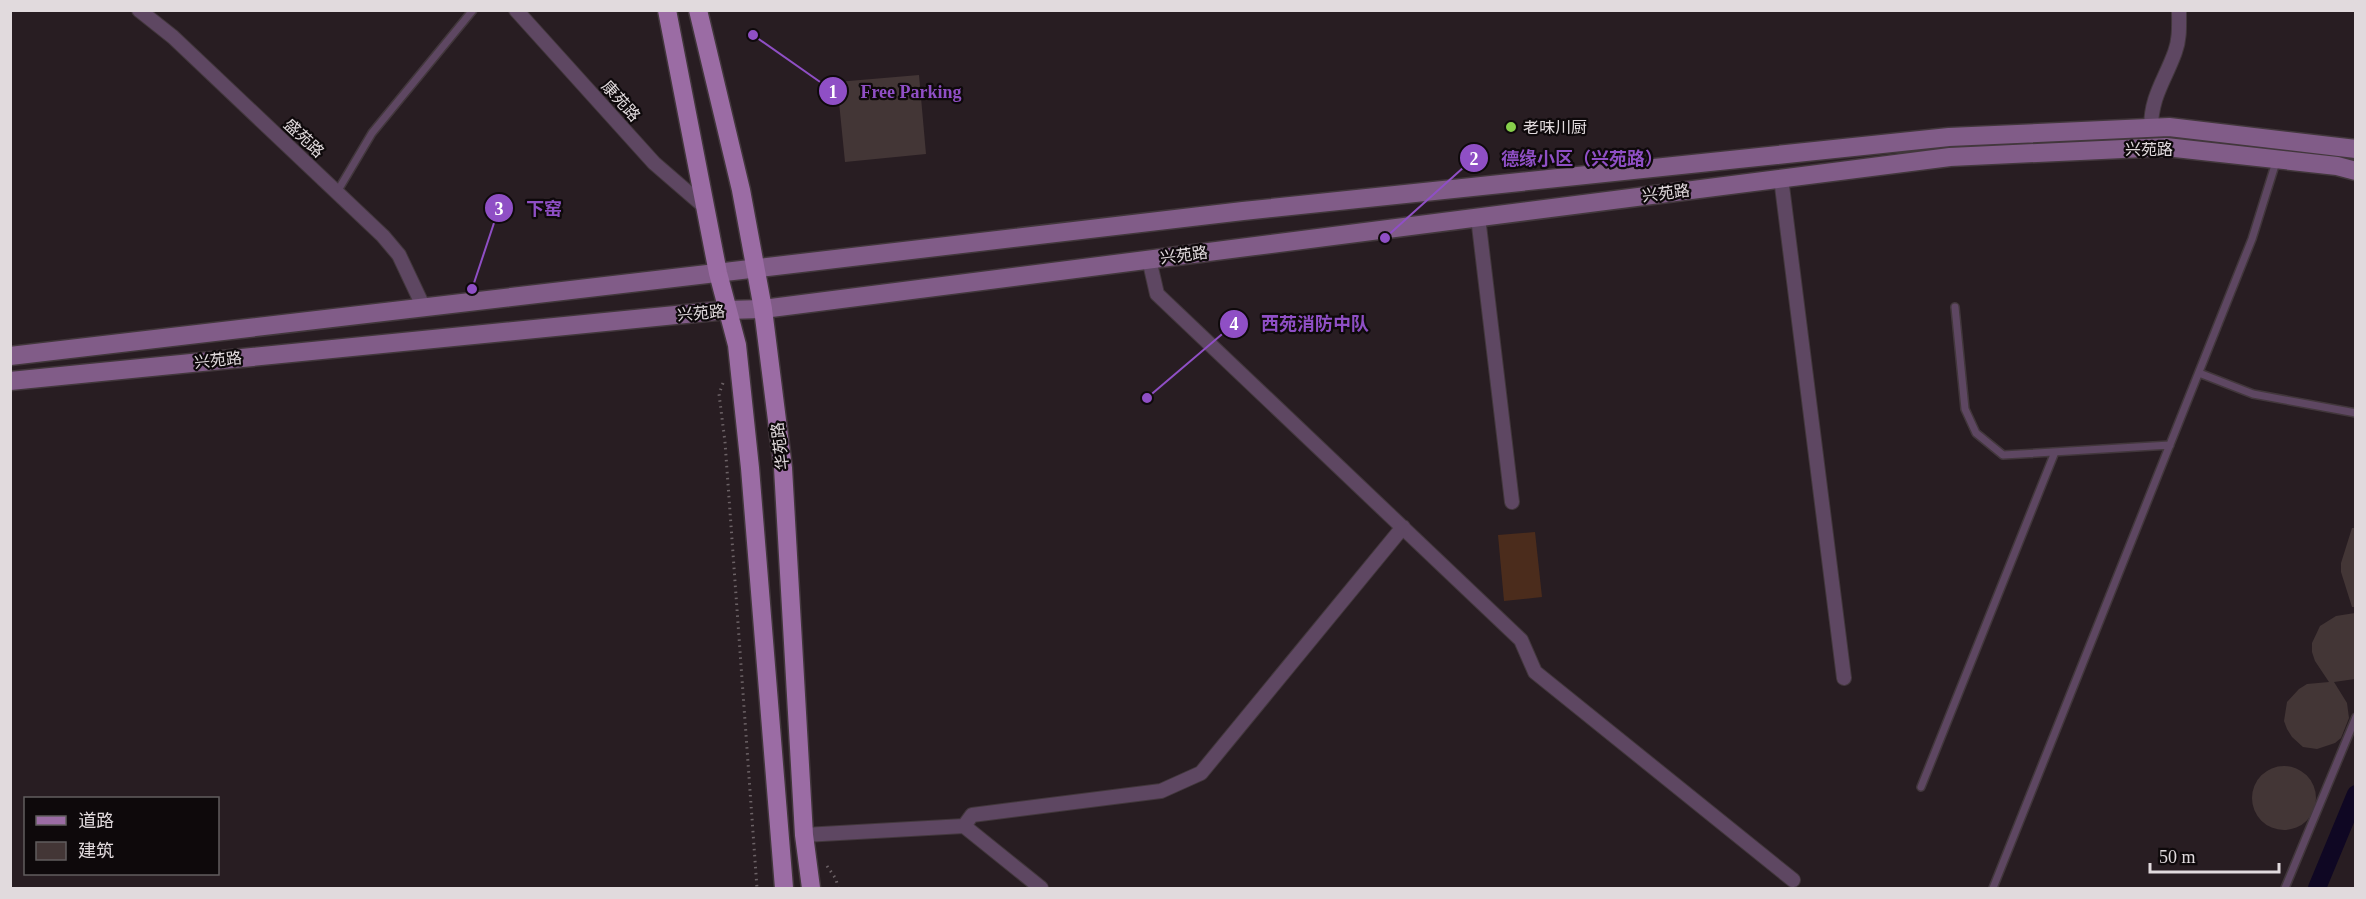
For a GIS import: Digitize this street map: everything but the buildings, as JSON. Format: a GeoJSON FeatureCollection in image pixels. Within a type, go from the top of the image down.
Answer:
{"type":"FeatureCollection","features":[{"type":"Feature","properties":{"kind":"main road","name":"华苑路"},"geometry":{"type":"LineString","coordinates":[[667,10],[718,273],[736,345],[750,468],[784,888]]}},
{"type":"Feature","properties":{"kind":"main road","name":"华苑路"},"geometry":{"type":"LineString","coordinates":[[698,10],[741,190],[763,309],[783,468],[804,835],[811,888]]}},
{"type":"Feature","properties":{"kind":"main road","name":"兴苑路"},"geometry":{"type":"LineString","coordinates":[[10,356],[1243,211],[1949,136],[2181,128],[2355,149]]}},
{"type":"Feature","properties":{"kind":"main road","name":"兴苑路"},"geometry":{"type":"LineString","coordinates":[[10,381],[726,310],[763,309],[1950,157],[2166,147],[2337,166],[2355,171]]}},
{"type":"Feature","properties":{"kind":"street","name":"盛苑路"},"geometry":{"type":"LineString","coordinates":[[139,10],[173,37],[383,236],[399,255],[424,308]]}},
{"type":"Feature","properties":{"kind":"street","name":"康苑路"},"geometry":{"type":"LineString","coordinates":[[516,10],[654,163],[706,208]]}},
{"type":"Feature","properties":{"kind":"street"},"geometry":{"type":"LineString","coordinates":[[2151,128],[2155,94],[2179,37],[2179,10]]}},
{"type":"Feature","properties":{"kind":"street"},"geometry":{"type":"LineString","coordinates":[[1781,178],[1844,678]]}},
{"type":"Feature","properties":{"kind":"street"},"geometry":{"type":"LineString","coordinates":[[1478,217],[1512,502]]}},
{"type":"Feature","properties":{"kind":"street"},"geometry":{"type":"LineString","coordinates":[[1149,259],[1157,294],[1521,640],[1535,672],[1793,880]]}},
{"type":"Feature","properties":{"kind":"street"},"geometry":{"type":"LineString","coordinates":[[964,826],[972,815],[1161,791],[1201,773],[1403,527]]}},
{"type":"Feature","properties":{"kind":"street"},"geometry":{"type":"LineString","coordinates":[[804,835],[964,826],[1041,888]]}},
{"type":"Feature","properties":{"kind":"lane"},"geometry":{"type":"LineString","coordinates":[[337,192],[372,133],[473,10]]}},
{"type":"Feature","properties":{"kind":"lane"},"geometry":{"type":"LineString","coordinates":[[1993,888],[2252,239],[2277,159]]}},
{"type":"Feature","properties":{"kind":"lane"},"geometry":{"type":"LineString","coordinates":[[1955,307],[1965,410],[1976,433],[2003,455],[2170,445]]}},
{"type":"Feature","properties":{"kind":"lane"},"geometry":{"type":"LineString","coordinates":[[2199,373],[2253,394],[2355,413]]}},
{"type":"Feature","properties":{"kind":"lane"},"geometry":{"type":"LineString","coordinates":[[1921,787],[2055,452]]}},
{"type":"Feature","properties":{"kind":"lane"},"geometry":{"type":"LineString","coordinates":[[2285,888],[2355,717]]}},
{"type":"Feature","properties":{"kind":"path"},"geometry":{"type":"LineString","coordinates":[[726,374],[719,394],[725,442],[757,888]]}},
{"type":"Feature","properties":{"kind":"shaded area"},"geometry":{"type":"Polygon","coordinates":[[[1535,532],[1542,597],[1504,601],[1498,535],[1535,532]]]}},
{"type":"Feature","properties":{"kind":"waterway"},"geometry":{"type":"LineString","coordinates":[[2317,888],[2356,794]]}},
{"type":"Feature","properties":{"kind":"place","name":"Free Parking"},"geometry":{"type":"Point","coordinates":[753,35]}},
{"type":"Feature","properties":{"kind":"place","name":"老味川厨"},"geometry":{"type":"Point","coordinates":[1511,127]}},
{"type":"Feature","properties":{"kind":"place","name":"德缘小区（兴苑路）"},"geometry":{"type":"Point","coordinates":[1385,238]}},
{"type":"Feature","properties":{"kind":"place","name":"下窑"},"geometry":{"type":"Point","coordinates":[472,289]}},
{"type":"Feature","properties":{"kind":"place","name":"西苑消防中队"},"geometry":{"type":"Point","coordinates":[1147,398]}}]}
